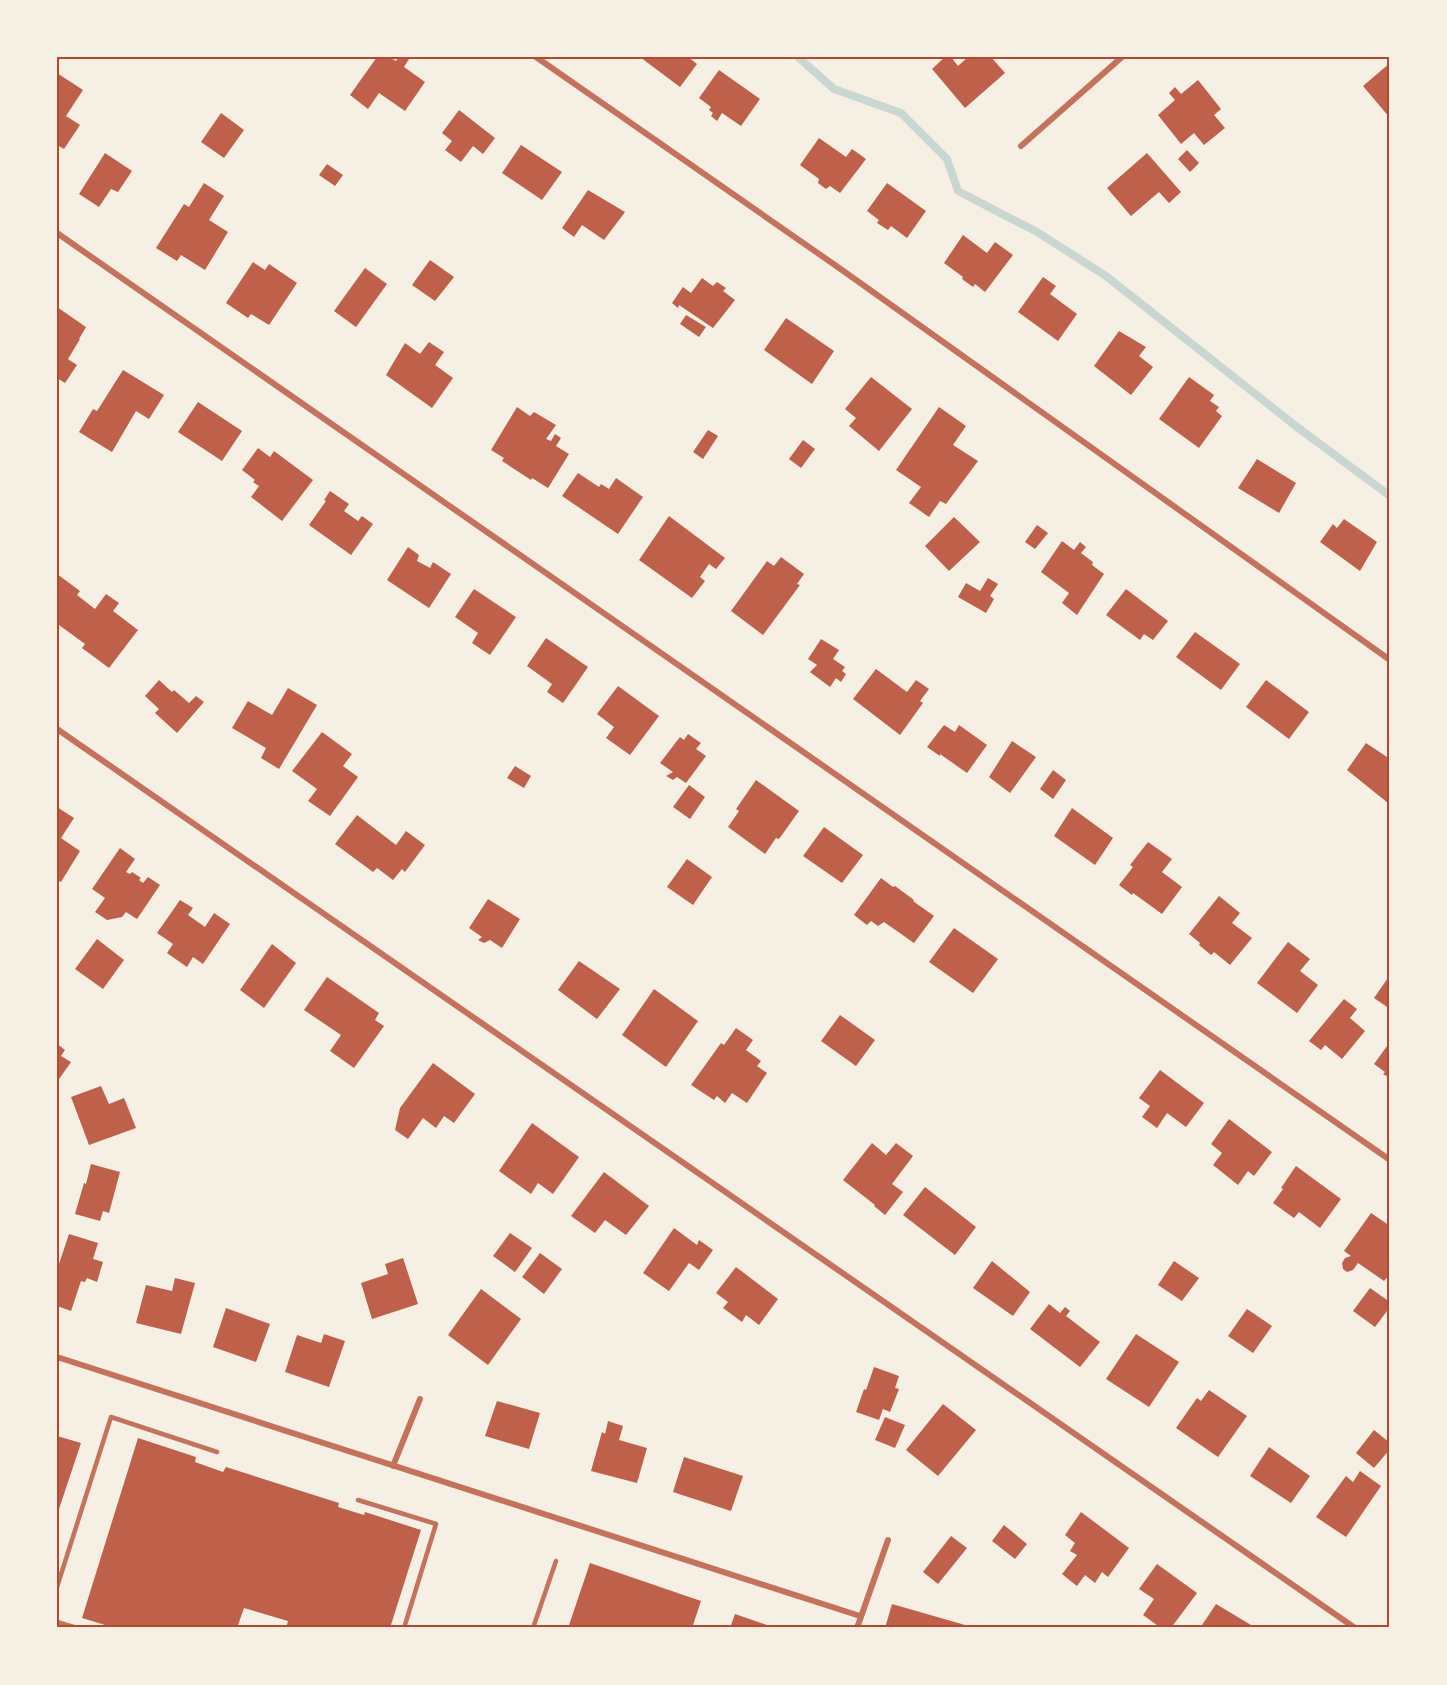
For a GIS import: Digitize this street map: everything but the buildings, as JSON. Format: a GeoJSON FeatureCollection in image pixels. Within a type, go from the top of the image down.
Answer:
{"type":"FeatureCollection","features":[{"type":"Feature","properties":{"kind":"street"},"geometry":{"type":"LineString","coordinates":[[536,57],[842,270],[1390,660]]}},
{"type":"Feature","properties":{"kind":"street"},"geometry":{"type":"LineString","coordinates":[[1021,146],[1122,57]]}},
{"type":"Feature","properties":{"kind":"street"},"geometry":{"type":"LineString","coordinates":[[57,232],[1390,1160]]}},
{"type":"Feature","properties":{"kind":"street"},"geometry":{"type":"LineString","coordinates":[[57,729],[1355,1628]]}},
{"type":"Feature","properties":{"kind":"street"},"geometry":{"type":"LineString","coordinates":[[57,1357],[860,1616]]}},
{"type":"Feature","properties":{"kind":"street"},"geometry":{"type":"LineString","coordinates":[[393,1466],[420,1399]]}},
{"type":"Feature","properties":{"kind":"street"},"geometry":{"type":"LineString","coordinates":[[857,1628],[888,1540]]}},
{"type":"Feature","properties":{"kind":"lane"},"geometry":{"type":"LineString","coordinates":[[57,1587],[111,1417],[217,1452]]}},
{"type":"Feature","properties":{"kind":"lane"},"geometry":{"type":"LineString","coordinates":[[358,1500],[436,1524],[404,1628]]}},
{"type":"Feature","properties":{"kind":"lane"},"geometry":{"type":"LineString","coordinates":[[534,1628],[556,1561]]}},
{"type":"Feature","properties":{"kind":"lane"},"geometry":{"type":"LineString","coordinates":[[57,1622],[76,1628]]}},
{"type":"Feature","properties":{"kind":"waterway"},"geometry":{"type":"LineString","coordinates":[[798,57],[834,89],[901,113],[947,159],[958,191],[1037,232],[1106,276],[1297,427],[1390,496]]}}]}
